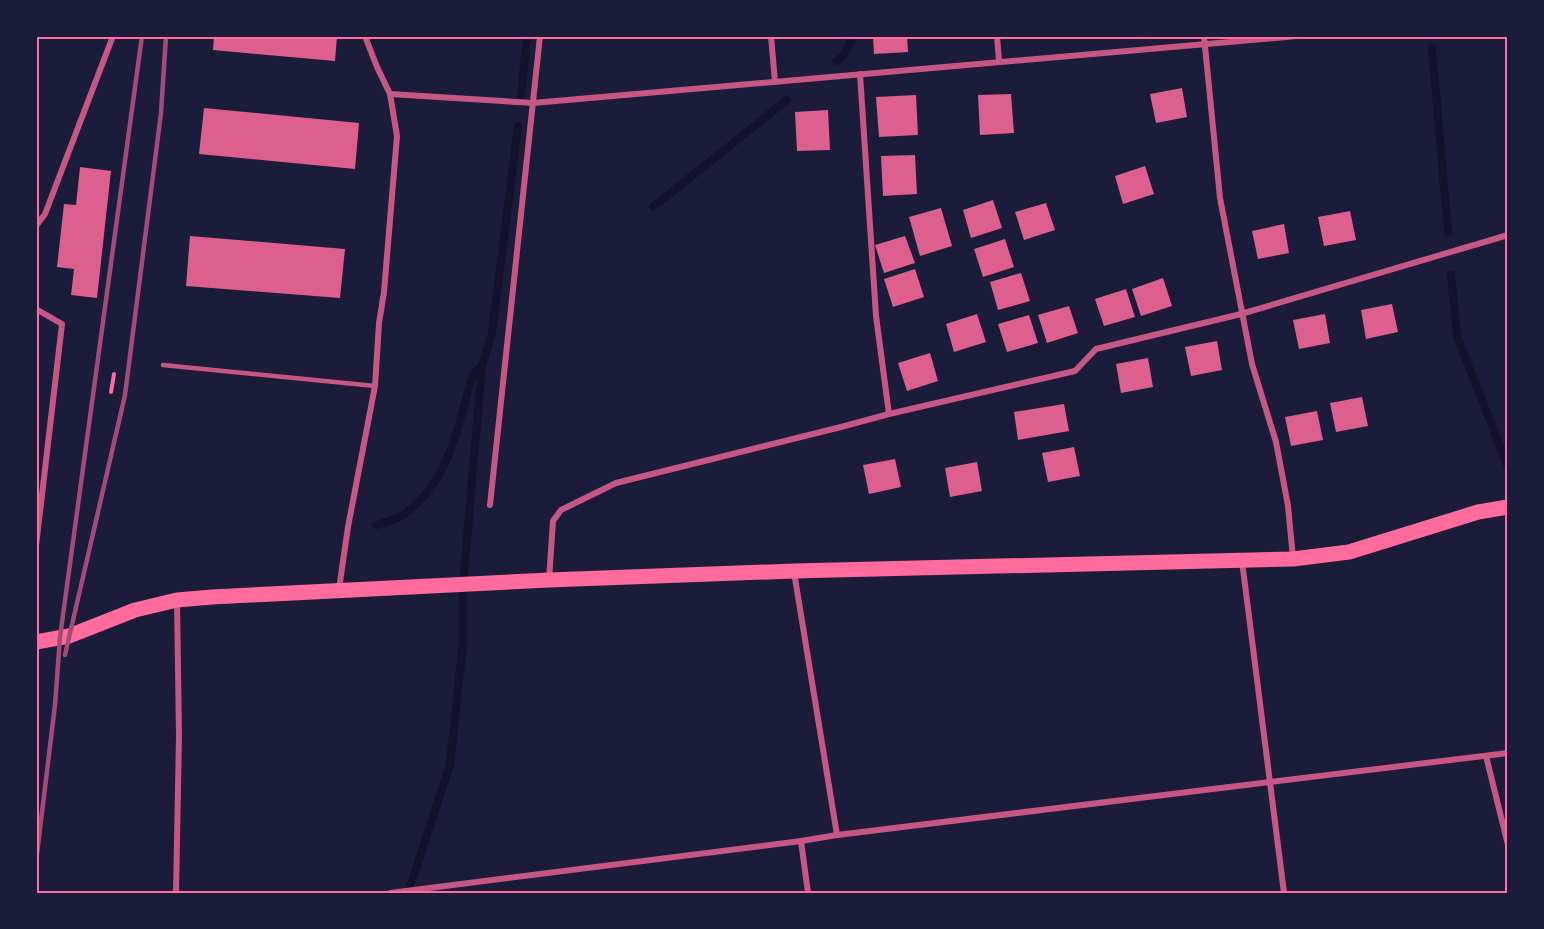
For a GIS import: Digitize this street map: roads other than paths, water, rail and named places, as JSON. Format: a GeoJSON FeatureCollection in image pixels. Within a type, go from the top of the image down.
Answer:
{"type":"FeatureCollection","features":[{"type":"Feature","properties":{"kind":"main road"},"geometry":{"type":"LineString","coordinates":[[36,642],[69,636],[135,609],[177,600],[549,580],[794,571],[1293,559],[1349,552],[1478,512],[1508,507]]}},
{"type":"Feature","properties":{"kind":"street"},"geometry":{"type":"LineString","coordinates":[[36,226],[45,214],[113,36]]}},
{"type":"Feature","properties":{"kind":"street"},"geometry":{"type":"LineString","coordinates":[[338,591],[375,387],[397,136],[390,94],[365,36]]}},
{"type":"Feature","properties":{"kind":"street"},"geometry":{"type":"LineString","coordinates":[[490,505],[540,36]]}},
{"type":"Feature","properties":{"kind":"street"},"geometry":{"type":"LineString","coordinates":[[771,36],[775,82]]}},
{"type":"Feature","properties":{"kind":"street"},"geometry":{"type":"LineString","coordinates":[[997,36],[999,61]]}},
{"type":"Feature","properties":{"kind":"street"},"geometry":{"type":"LineString","coordinates":[[390,94],[533,103],[1204,40],[1296,36]]}},
{"type":"Feature","properties":{"kind":"street"},"geometry":{"type":"LineString","coordinates":[[1204,40],[1220,198],[1252,364],[1276,442],[1288,506],[1293,559]]}},
{"type":"Feature","properties":{"kind":"street"},"geometry":{"type":"LineString","coordinates":[[860,74],[876,316],[889,414]]}},
{"type":"Feature","properties":{"kind":"street"},"geometry":{"type":"LineString","coordinates":[[549,580],[553,521],[561,510],[616,483],[889,414],[1075,371],[1096,349],[1242,314],[1508,235]]}},
{"type":"Feature","properties":{"kind":"street"},"geometry":{"type":"LineString","coordinates":[[36,309],[62,324],[36,546]]}},
{"type":"Feature","properties":{"kind":"street"},"geometry":{"type":"LineString","coordinates":[[1242,561],[1284,893]]}},
{"type":"Feature","properties":{"kind":"street"},"geometry":{"type":"LineString","coordinates":[[794,571],[837,835]]}},
{"type":"Feature","properties":{"kind":"street"},"geometry":{"type":"LineString","coordinates":[[176,893],[179,736],[177,600]]}},
{"type":"Feature","properties":{"kind":"street"},"geometry":{"type":"LineString","coordinates":[[390,893],[837,835],[1508,753]]}},
{"type":"Feature","properties":{"kind":"street"},"geometry":{"type":"LineString","coordinates":[[1486,756],[1508,845]]}},
{"type":"Feature","properties":{"kind":"street"},"geometry":{"type":"LineString","coordinates":[[801,841],[808,893]]}},
{"type":"Feature","properties":{"kind":"lane"},"geometry":{"type":"LineString","coordinates":[[163,365],[375,387]]}},
{"type":"Feature","properties":{"kind":"waterway"},"geometry":{"type":"LineString","coordinates":[[521,96],[527,36]]}},
{"type":"Feature","properties":{"kind":"waterway"},"geometry":{"type":"LineString","coordinates":[[837,61],[844,55],[853,36]]}},
{"type":"Feature","properties":{"kind":"waterway"},"geometry":{"type":"LineString","coordinates":[[1432,47],[1448,232]]}},
{"type":"Feature","properties":{"kind":"waterway"},"geometry":{"type":"LineString","coordinates":[[653,207],[787,100]]}},
{"type":"Feature","properties":{"kind":"waterway"},"geometry":{"type":"LineString","coordinates":[[377,525],[403,515],[430,489],[440,473],[455,438],[474,373],[482,366],[492,333],[518,126]]}},
{"type":"Feature","properties":{"kind":"waterway"},"geometry":{"type":"LineString","coordinates":[[1451,275],[1457,336],[1508,467]]}},
{"type":"Feature","properties":{"kind":"waterway"},"geometry":{"type":"LineString","coordinates":[[408,893],[450,765],[463,643],[463,585],[482,366]]}},
{"type":"Feature","properties":{"kind":"railway"},"geometry":{"type":"LineString","coordinates":[[36,862],[55,705],[60,637],[142,36]]}},
{"type":"Feature","properties":{"kind":"railway"},"geometry":{"type":"LineString","coordinates":[[65,655],[125,395],[161,113],[166,36]]}}]}
